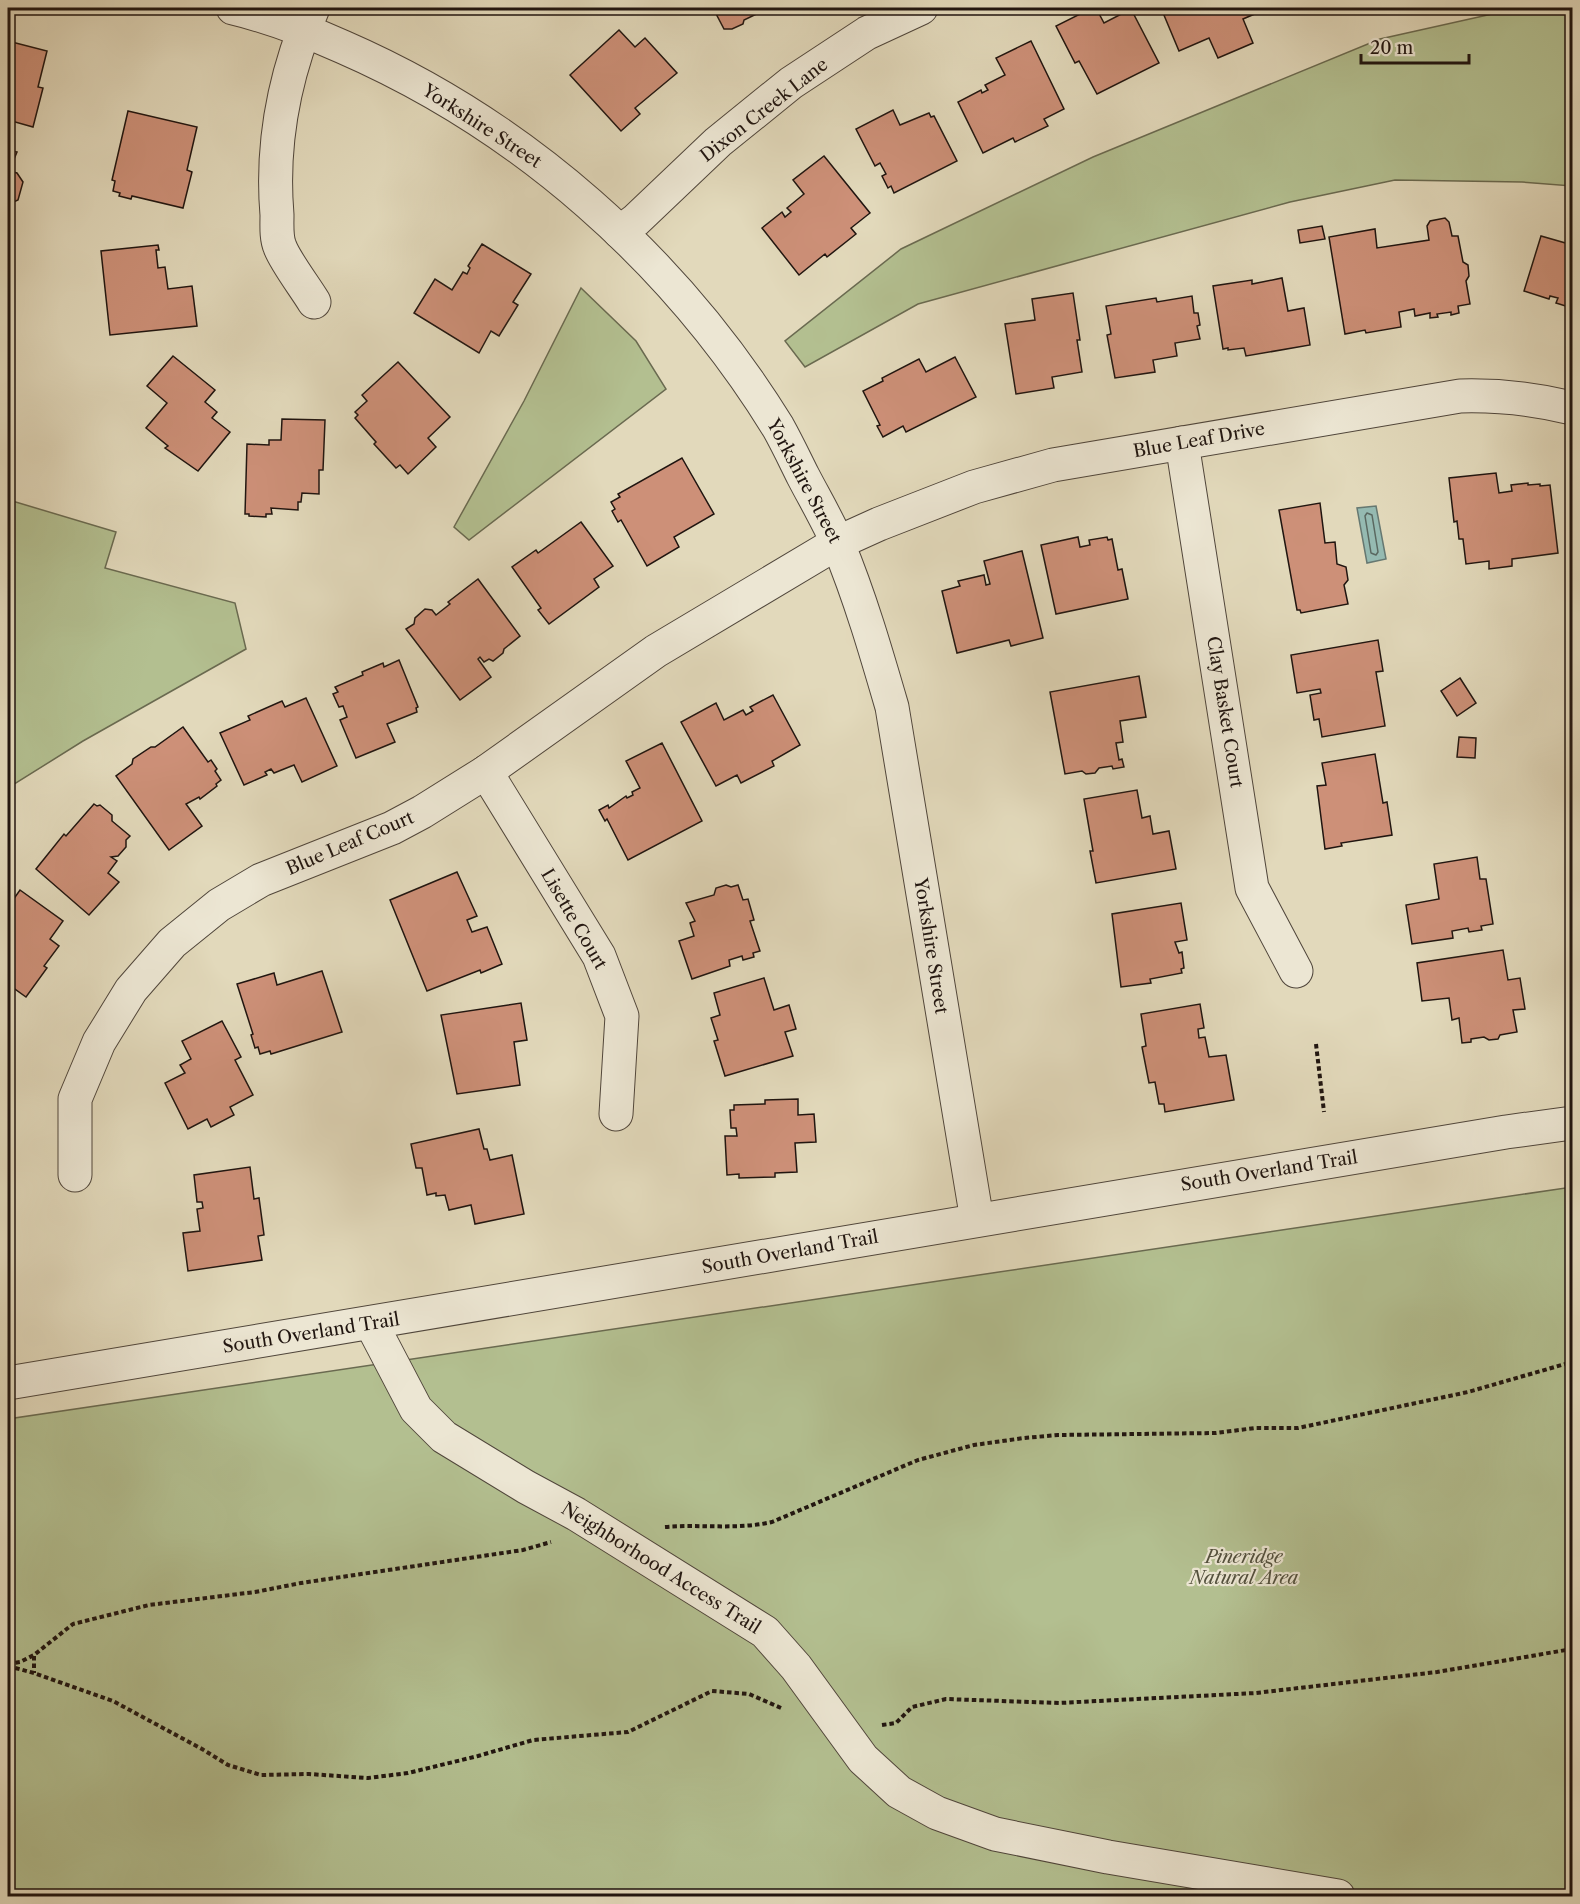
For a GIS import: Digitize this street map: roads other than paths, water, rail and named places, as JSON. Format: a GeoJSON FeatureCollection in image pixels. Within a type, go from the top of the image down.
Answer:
{"type":"FeatureCollection","features":[{"type":"Feature","properties":{"kind":"street","name":"Yorkshire Street"},"geometry":{"type":"LineString","coordinates":[[233,8],[265,15],[308,18],[373,60],[447,99],[518,146],[621,232],[690,306],[721,345],[778,428],[837,543],[869,627],[892,707],[977,1220]]}},
{"type":"Feature","properties":{"kind":"street","name":"Dixon Creek Lane"},"geometry":{"type":"LineString","coordinates":[[621,232],[717,142],[791,83],[867,33],[921,8]]}},
{"type":"Feature","properties":{"kind":"street"},"geometry":{"type":"LineString","coordinates":[[308,18],[286,88],[278,133],[274,186],[279,246],[314,302]]}},
{"type":"Feature","properties":{"kind":"street","name":"Blue Leaf Drive"},"geometry":{"type":"LineString","coordinates":[[837,543],[974,487],[1053,465],[1460,396],[1543,401],[1572,408]]}},
{"type":"Feature","properties":{"kind":"street","name":"Clay Basket Court"},"geometry":{"type":"LineString","coordinates":[[1182,443],[1252,888],[1296,971]]}},
{"type":"Feature","properties":{"kind":"street","name":"Blue Leaf Court"},"geometry":{"type":"LineString","coordinates":[[75,1175],[75,1099],[99,1042],[131,990],[172,943],[219,905],[261,880],[392,828],[422,812],[486,772],[656,651],[837,543]]}},
{"type":"Feature","properties":{"kind":"street","name":"Lisette Court"},"geometry":{"type":"LineString","coordinates":[[486,772],[600,956],[622,1016],[616,1114]]}},
{"type":"Feature","properties":{"kind":"street","name":"South Overland Trail"},"geometry":{"type":"LineString","coordinates":[[8,1383],[977,1220],[1572,1123]]}},
{"type":"Feature","properties":{"kind":"street","name":"Neighborhood Access Trail"},"geometry":{"type":"LineString","coordinates":[[371,1323],[416,1409],[444,1437],[599,1528],[765,1632],[796,1667],[863,1759],[899,1792],[937,1813],[995,1834],[1108,1857],[1338,1896]]}},
{"type":"Feature","properties":{"kind":"water"},"geometry":{"type":"Polygon","coordinates":[[[1376,506],[1386,559],[1367,563],[1357,508],[1376,506]]]}},
{"type":"Feature","properties":{"kind":"park label","name":"Pineridge Natural Area"},"geometry":{"type":"Point","coordinates":[1244,1567]}}]}
